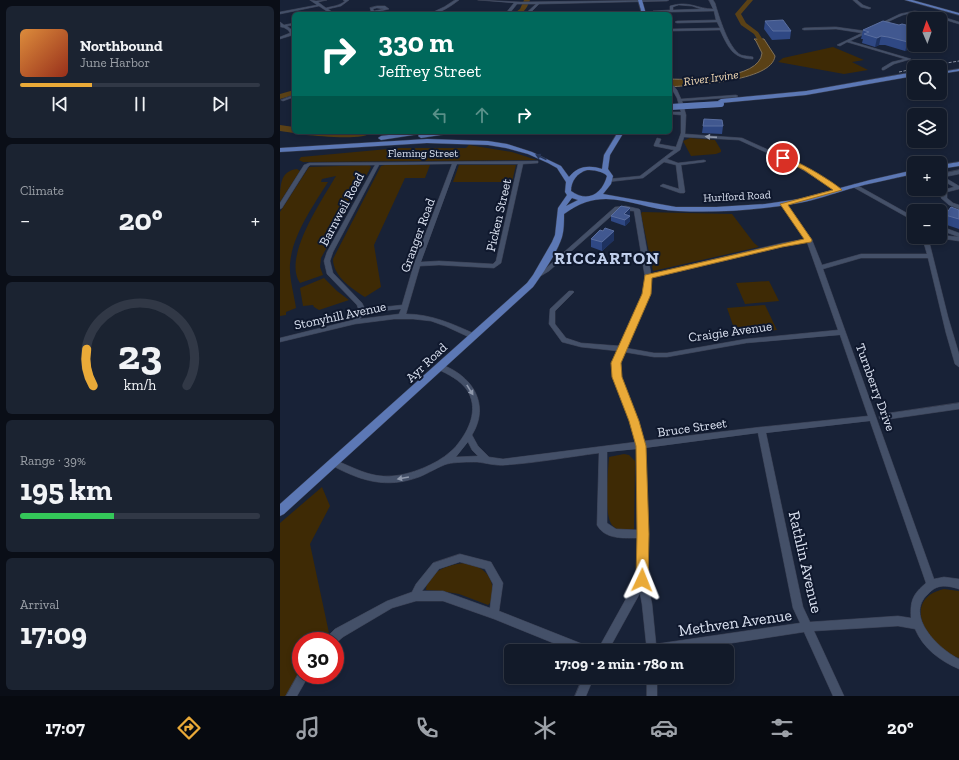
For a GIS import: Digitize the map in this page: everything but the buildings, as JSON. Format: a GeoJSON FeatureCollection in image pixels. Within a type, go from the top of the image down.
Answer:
{"type":"FeatureCollection","features":[{"type":"Feature","properties":{"kind":"main road"},"geometry":{"type":"LineString","coordinates":[[907,0],[959,14]]}},
{"type":"Feature","properties":{"kind":"main road"},"geometry":{"type":"LineString","coordinates":[[640,1],[643,12]]}},
{"type":"Feature","properties":{"kind":"main road"},"geometry":{"type":"LineString","coordinates":[[947,68],[959,67]]}},
{"type":"Feature","properties":{"kind":"main road"},"geometry":{"type":"LineString","coordinates":[[947,72],[959,70]]}},
{"type":"Feature","properties":{"kind":"main road"},"geometry":{"type":"LineString","coordinates":[[672,104],[721,103],[806,93],[907,75]]}},
{"type":"Feature","properties":{"kind":"main road"},"geometry":{"type":"LineString","coordinates":[[672,107],[809,96],[907,79]]}},
{"type":"Feature","properties":{"kind":"main road"},"geometry":{"type":"LineString","coordinates":[[377,139],[403,134]]}},
{"type":"Feature","properties":{"kind":"main road"},"geometry":{"type":"LineString","coordinates":[[280,147],[377,139],[411,134]]}},
{"type":"Feature","properties":{"kind":"main road"},"geometry":{"type":"LineString","coordinates":[[319,148],[365,144],[433,134]]}},
{"type":"Feature","properties":{"kind":"main road"},"geometry":{"type":"LineString","coordinates":[[560,214],[569,207],[587,198],[597,196],[604,192],[608,179],[605,165],[607,155],[620,134]]}},
{"type":"Feature","properties":{"kind":"main road"},"geometry":{"type":"LineString","coordinates":[[280,150],[427,141],[488,143],[507,146],[530,153],[550,162],[558,167],[569,182]]}},
{"type":"Feature","properties":{"kind":"main road"},"geometry":{"type":"LineString","coordinates":[[600,159],[607,155]]}},
{"type":"Feature","properties":{"kind":"main road"},"geometry":{"type":"LineString","coordinates":[[587,198],[571,194],[567,188],[569,182],[575,174],[594,164]]}},
{"type":"Feature","properties":{"kind":"main road"},"geometry":{"type":"LineString","coordinates":[[947,166],[959,164]]}},
{"type":"Feature","properties":{"kind":"main road"},"geometry":{"type":"LineString","coordinates":[[584,169],[598,169],[608,179]]}},
{"type":"Feature","properties":{"kind":"main road","name":"Hurlford Road"},"geometry":{"type":"LineString","coordinates":[[597,196],[629,200],[659,207],[696,209],[740,208],[784,204],[907,174]]}},
{"type":"Feature","properties":{"kind":"main road","name":"Hurlford Road"},"geometry":{"type":"LineString","coordinates":[[608,179],[614,194],[629,200]]}},
{"type":"Feature","properties":{"kind":"main road","name":"Ayr Road"},"geometry":{"type":"LineString","coordinates":[[280,512],[530,285],[537,276],[559,236],[561,208],[571,194]]}},
{"type":"Feature","properties":{"kind":"street"},"geometry":{"type":"LineString","coordinates":[[313,1],[325,0]]}},
{"type":"Feature","properties":{"kind":"street"},"geometry":{"type":"LineString","coordinates":[[325,9],[339,6],[345,3],[346,0]]}},
{"type":"Feature","properties":{"kind":"street"},"geometry":{"type":"LineString","coordinates":[[436,12],[457,0]]}},
{"type":"Feature","properties":{"kind":"street"},"geometry":{"type":"LineString","coordinates":[[480,0],[516,3],[667,0]]}},
{"type":"Feature","properties":{"kind":"street"},"geometry":{"type":"LineString","coordinates":[[703,0],[711,0],[713,2],[718,21],[738,55],[752,58]]}},
{"type":"Feature","properties":{"kind":"street"},"geometry":{"type":"LineString","coordinates":[[854,0],[862,6],[869,8]]}},
{"type":"Feature","properties":{"kind":"street"},"geometry":{"type":"LineString","coordinates":[[313,1],[329,12]]}},
{"type":"Feature","properties":{"kind":"street"},"geometry":{"type":"LineString","coordinates":[[509,12],[516,3]]}},
{"type":"Feature","properties":{"kind":"street"},"geometry":{"type":"LineString","coordinates":[[529,12],[538,3]]}},
{"type":"Feature","properties":{"kind":"street"},"geometry":{"type":"LineString","coordinates":[[280,13],[320,5]]}},
{"type":"Feature","properties":{"kind":"street"},"geometry":{"type":"LineString","coordinates":[[672,11],[672,5],[695,5],[704,10]]}},
{"type":"Feature","properties":{"kind":"street"},"geometry":{"type":"LineString","coordinates":[[655,11],[715,10]]}},
{"type":"Feature","properties":{"kind":"street"},"geometry":{"type":"LineString","coordinates":[[689,11],[694,22]]}},
{"type":"Feature","properties":{"kind":"street"},"geometry":{"type":"LineString","coordinates":[[839,45],[864,32],[908,13],[923,13],[959,23]]}},
{"type":"Feature","properties":{"kind":"street"},"geometry":{"type":"LineString","coordinates":[[677,22],[718,21]]}},
{"type":"Feature","properties":{"kind":"street"},"geometry":{"type":"LineString","coordinates":[[281,25],[292,24]]}},
{"type":"Feature","properties":{"kind":"street"},"geometry":{"type":"LineString","coordinates":[[281,25],[292,30]]}},
{"type":"Feature","properties":{"kind":"street"},"geometry":{"type":"LineString","coordinates":[[804,29],[836,28],[864,32]]}},
{"type":"Feature","properties":{"kind":"street"},"geometry":{"type":"LineString","coordinates":[[672,30],[722,29]]}},
{"type":"Feature","properties":{"kind":"street"},"geometry":{"type":"LineString","coordinates":[[280,38],[291,35],[292,33]]}},
{"type":"Feature","properties":{"kind":"street"},"geometry":{"type":"LineString","coordinates":[[847,41],[909,59],[894,63],[883,69]]}},
{"type":"Feature","properties":{"kind":"street"},"geometry":{"type":"LineString","coordinates":[[608,179],[641,177],[678,149],[684,123],[679,100],[672,85]]}},
{"type":"Feature","properties":{"kind":"street"},"geometry":{"type":"LineString","coordinates":[[679,100],[736,96]]}},
{"type":"Feature","properties":{"kind":"street"},"geometry":{"type":"LineString","coordinates":[[282,100],[292,97]]}},
{"type":"Feature","properties":{"kind":"street"},"geometry":{"type":"LineString","coordinates":[[672,113],[683,113]]}},
{"type":"Feature","properties":{"kind":"street"},"geometry":{"type":"LineString","coordinates":[[682,135],[740,139],[800,166],[839,190]]}},
{"type":"Feature","properties":{"kind":"street"},"geometry":{"type":"LineString","coordinates":[[660,139],[656,146],[678,149]]}},
{"type":"Feature","properties":{"kind":"street"},"geometry":{"type":"LineString","coordinates":[[664,160],[678,164],[704,161]]}},
{"type":"Feature","properties":{"kind":"street","name":"Fleming Street"},"geometry":{"type":"LineString","coordinates":[[280,207],[306,166],[309,164],[536,162]]}},
{"type":"Feature","properties":{"kind":"street","name":"Barnweil Road"},"geometry":{"type":"LineString","coordinates":[[362,311],[360,304],[330,274],[327,261],[330,252],[378,163]]}},
{"type":"Feature","properties":{"kind":"street","name":"Granger Road"},"geometry":{"type":"LineString","coordinates":[[402,316],[417,264],[455,163]]}},
{"type":"Feature","properties":{"kind":"street","name":"Picken Street"},"geometry":{"type":"LineString","coordinates":[[417,264],[439,263],[494,266],[499,262],[521,163]]}},
{"type":"Feature","properties":{"kind":"street"},"geometry":{"type":"LineString","coordinates":[[663,186],[682,192],[678,164]]}},
{"type":"Feature","properties":{"kind":"street"},"geometry":{"type":"LineString","coordinates":[[947,176],[959,172]]}},
{"type":"Feature","properties":{"kind":"street"},"geometry":{"type":"LineString","coordinates":[[947,181],[958,188],[947,191]]}},
{"type":"Feature","properties":{"kind":"street"},"geometry":{"type":"LineString","coordinates":[[855,186],[907,215]]}},
{"type":"Feature","properties":{"kind":"street"},"geometry":{"type":"LineString","coordinates":[[944,196],[944,198],[951,204],[959,207]]}},
{"type":"Feature","properties":{"kind":"street","name":"Turnberry Drive"},"geometry":{"type":"LineString","coordinates":[[784,204],[809,240],[820,268],[932,584]]}},
{"type":"Feature","properties":{"kind":"street"},"geometry":{"type":"LineString","coordinates":[[537,276],[564,255],[617,208],[637,210],[648,277],[646,294],[616,363],[617,377],[634,421],[641,446],[643,534],[642,580],[647,604],[651,644]]}},
{"type":"Feature","properties":{"kind":"street"},"geometry":{"type":"LineString","coordinates":[[947,231],[959,235]]}},
{"type":"Feature","properties":{"kind":"street"},"geometry":{"type":"LineString","coordinates":[[947,238],[959,239]]}},
{"type":"Feature","properties":{"kind":"street"},"geometry":{"type":"LineString","coordinates":[[648,277],[809,240]]}},
{"type":"Feature","properties":{"kind":"street"},"geometry":{"type":"LineString","coordinates":[[927,244],[950,339],[959,364]]}},
{"type":"Feature","properties":{"kind":"street"},"geometry":{"type":"LineString","coordinates":[[551,252],[564,255]]}},
{"type":"Feature","properties":{"kind":"street"},"geometry":{"type":"LineString","coordinates":[[820,268],[861,256],[930,256]]}},
{"type":"Feature","properties":{"kind":"street","name":"Craigie Avenue"},"geometry":{"type":"LineString","coordinates":[[571,292],[552,310],[552,324],[564,340],[581,345],[621,349],[645,354],[668,354],[746,341],[843,332]]}},
{"type":"Feature","properties":{"kind":"street","name":"Stonyhill Avenue"},"geometry":{"type":"LineString","coordinates":[[362,311],[404,307]]}},
{"type":"Feature","properties":{"kind":"street"},"geometry":{"type":"LineString","coordinates":[[356,322],[362,311]]}},
{"type":"Feature","properties":{"kind":"street","name":"Stonyhill Avenue"},"geometry":{"type":"LineString","coordinates":[[280,340],[356,322],[402,316],[432,319],[473,336]]}},
{"type":"Feature","properties":{"kind":"street"},"geometry":{"type":"LineString","coordinates":[[334,463],[360,476],[389,480],[412,476],[454,454],[468,435],[477,419],[477,406],[472,390],[463,380],[440,367]]}},
{"type":"Feature","properties":{"kind":"street"},"geometry":{"type":"LineString","coordinates":[[883,417],[959,406]]}},
{"type":"Feature","properties":{"kind":"street","name":"Bruce Street"},"geometry":{"type":"LineString","coordinates":[[443,461],[488,460],[503,462],[761,430],[873,418]]}},
{"type":"Feature","properties":{"kind":"street","name":"Rathlin Avenue"},"geometry":{"type":"LineString","coordinates":[[761,430],[798,608],[839,696]]}},
{"type":"Feature","properties":{"kind":"street"},"geometry":{"type":"LineString","coordinates":[[468,435],[474,448],[488,460]]}},
{"type":"Feature","properties":{"kind":"street"},"geometry":{"type":"LineString","coordinates":[[603,450],[602,525],[613,534],[643,534]]}},
{"type":"Feature","properties":{"kind":"street"},"geometry":{"type":"LineString","coordinates":[[416,596],[419,586],[436,566],[460,558],[488,565],[498,583],[494,614]]}},
{"type":"Feature","properties":{"kind":"street"},"geometry":{"type":"LineString","coordinates":[[606,644],[642,580]]}},
{"type":"Feature","properties":{"kind":"street"},"geometry":{"type":"LineString","coordinates":[[959,584],[943,582],[932,584],[922,590],[916,599],[914,611],[917,624],[923,636],[932,647],[944,656],[959,664]]}},
{"type":"Feature","properties":{"kind":"street"},"geometry":{"type":"LineString","coordinates":[[339,632],[390,604],[416,596],[443,596],[494,614],[569,644]]}},
{"type":"Feature","properties":{"kind":"street","name":"Methven Avenue"},"geometry":{"type":"LineString","coordinates":[[697,644],[806,627],[898,621],[917,624]]}},
{"type":"Feature","properties":{"kind":"street"},"geometry":{"type":"LineString","coordinates":[[296,694],[300,684]]}},
{"type":"Feature","properties":{"kind":"street"},"geometry":{"type":"LineString","coordinates":[[580,696],[586,684]]}},
{"type":"Feature","properties":{"kind":"street"},"geometry":{"type":"LineString","coordinates":[[652,684],[652,696]]}},
{"type":"Feature","properties":{"kind":"shaded area"},"geometry":{"type":"Polygon","coordinates":[[[833,47],[864,60],[852,62],[868,70],[844,74],[778,62],[783,58],[833,47]]]}},
{"type":"Feature","properties":{"kind":"shaded area"},"geometry":{"type":"Polygon","coordinates":[[[690,138],[715,140],[721,152],[716,154],[691,156],[683,141],[690,138]]]}},
{"type":"Feature","properties":{"kind":"shaded area"},"geometry":{"type":"Polygon","coordinates":[[[469,145],[512,152],[537,160],[303,162],[299,160],[301,157],[399,148],[466,148],[469,145]]]}},
{"type":"Feature","properties":{"kind":"shaded area"},"geometry":{"type":"Polygon","coordinates":[[[369,165],[371,167],[321,258],[320,267],[323,275],[300,283],[296,272],[296,259],[300,244],[306,228],[336,176],[322,179],[321,182],[328,182],[304,222],[292,253],[290,275],[296,308],[286,312],[286,315],[280,316],[280,212],[309,167],[369,165]]]}},
{"type":"Feature","properties":{"kind":"shaded area"},"geometry":{"type":"Polygon","coordinates":[[[430,165],[425,178],[405,178],[374,245],[381,287],[365,297],[344,281],[336,271],[333,259],[381,166],[430,165]]]}},
{"type":"Feature","properties":{"kind":"shaded area"},"geometry":{"type":"Polygon","coordinates":[[[459,165],[516,165],[512,182],[453,182],[459,165]]]}},
{"type":"Feature","properties":{"kind":"shaded area"},"geometry":{"type":"Polygon","coordinates":[[[297,169],[300,171],[280,202],[280,190],[284,176],[291,170],[297,169]]]}},
{"type":"Feature","properties":{"kind":"shaded area"},"geometry":{"type":"Polygon","coordinates":[[[642,212],[732,214],[754,243],[759,247],[653,271],[641,214],[642,212]]]}},
{"type":"Feature","properties":{"kind":"shaded area"},"geometry":{"type":"Polygon","coordinates":[[[324,278],[349,300],[319,310],[313,305],[303,306],[300,288],[324,278]]]}},
{"type":"Feature","properties":{"kind":"shaded area"},"geometry":{"type":"Polygon","coordinates":[[[769,281],[779,301],[745,304],[736,283],[769,281]]]}},
{"type":"Feature","properties":{"kind":"shaded area"},"geometry":{"type":"Polygon","coordinates":[[[765,305],[777,330],[736,334],[727,308],[765,305]]]}},
{"type":"Feature","properties":{"kind":"shaded area"},"geometry":{"type":"Polygon","coordinates":[[[624,454],[629,455],[635,461],[634,529],[623,530],[615,528],[610,521],[607,504],[607,483],[609,457],[624,454]]]}},
{"type":"Feature","properties":{"kind":"shaded area"},"geometry":{"type":"Polygon","coordinates":[[[322,487],[330,506],[310,544],[329,632],[292,632],[293,684],[286,696],[280,696],[280,523],[322,487]]]}},
{"type":"Feature","properties":{"kind":"shaded area"},"geometry":{"type":"Polygon","coordinates":[[[465,563],[479,568],[488,575],[492,585],[493,600],[488,605],[459,594],[426,590],[427,583],[435,573],[446,567],[465,563]]]}},
{"type":"Feature","properties":{"kind":"shaded area"},"geometry":{"type":"Polygon","coordinates":[[[944,589],[959,591],[959,658],[948,653],[937,645],[923,624],[921,613],[923,603],[930,594],[944,589]]]}},
{"type":"Feature","properties":{"kind":"water"},"geometry":{"type":"Polygon","coordinates":[[[754,39],[764,39],[775,56],[770,65],[760,72],[746,77],[729,80],[672,87],[672,79],[693,79],[723,76],[750,69],[758,62],[762,53],[754,39]]]}},
{"type":"Feature","properties":{"kind":"waterway"},"geometry":{"type":"LineString","coordinates":[[520,12],[523,10],[527,0]]}},
{"type":"Feature","properties":{"kind":"waterway","name":"River Irvine"},"geometry":{"type":"LineString","coordinates":[[750,0],[738,14],[743,24],[756,33],[769,54]]}},
{"type":"Feature","properties":{"kind":"waterway"},"geometry":{"type":"LineString","coordinates":[[280,97],[292,93]]}},
{"type":"Feature","properties":{"kind":"waterway","name":"River Irvine"},"geometry":{"type":"LineString","coordinates":[[280,128],[292,130]]}},
{"type":"Feature","properties":{"kind":"waterway","name":"River Irvine"},"geometry":{"type":"LineString","coordinates":[[335,134],[356,134]]}},
{"type":"Feature","properties":{"kind":"railway"},"geometry":{"type":"LineString","coordinates":[[947,63],[959,61]]}},
{"type":"Feature","properties":{"kind":"railway"},"geometry":{"type":"LineString","coordinates":[[899,72],[907,70]]}},
{"type":"Feature","properties":{"kind":"district","name":"RICCARTON"},"geometry":{"type":"Point","coordinates":[607,258]}},
{"type":"Feature","properties":{"kind":"route"},"geometry":{"type":"LineString","coordinates":[[642,580],[643,534],[641,446],[634,421],[617,377],[616,363],[646,294],[648,277],[809,240],[784,204],[839,190],[806,169],[783,158]]}}]}
